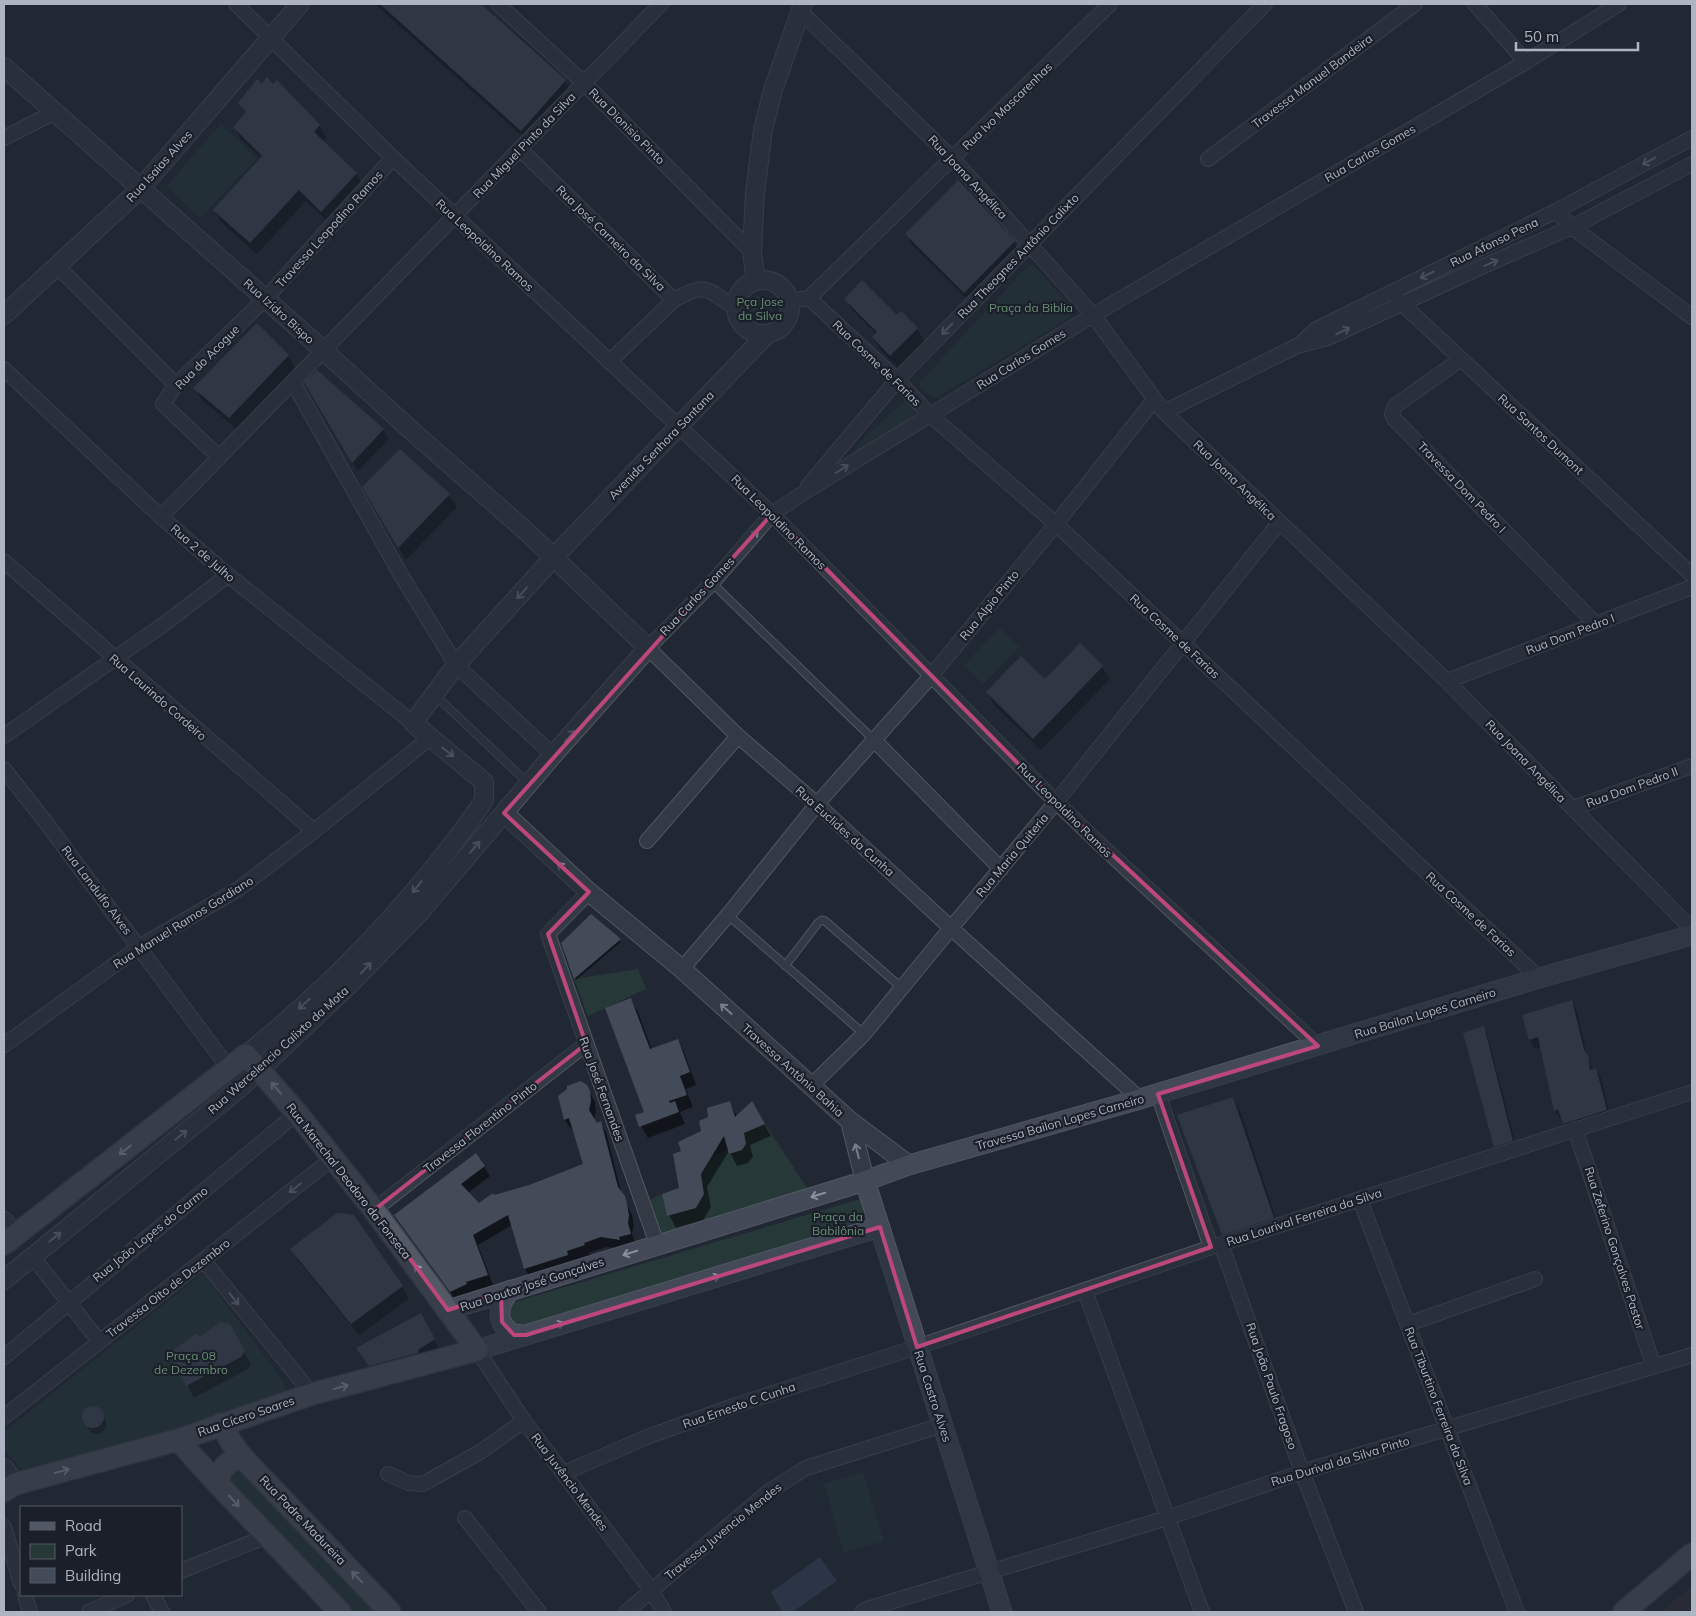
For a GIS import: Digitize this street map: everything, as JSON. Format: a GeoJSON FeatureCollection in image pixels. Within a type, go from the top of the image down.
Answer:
{"type":"FeatureCollection","features":[{"type":"Feature","properties":{"kind":"main road","name":"Rua Bailon Lopes Carneiro"},"geometry":{"type":"LineString","coordinates":[[1149,1096],[1539,978],[1692,935]]}},
{"type":"Feature","properties":{"kind":"main road","name":"Rua Wercelencio Calixto da Mota"},"geometry":{"type":"LineString","coordinates":[[7,1233],[236,1077],[252,1062]]}},
{"type":"Feature","properties":{"kind":"main road","name":"Rua Marechal Deodoro da Fonseca"},"geometry":{"type":"LineString","coordinates":[[252,1062],[297,1113],[333,1158],[448,1310]]}},
{"type":"Feature","properties":{"kind":"main road","name":"Travessa Bailon Lopes Carneiro"},"geometry":{"type":"LineString","coordinates":[[865,1181],[909,1165],[1149,1096]]}},
{"type":"Feature","properties":{"kind":"main road","name":"Rua Doutor José Gonçalves"},"geometry":{"type":"LineString","coordinates":[[477,1350],[448,1310],[865,1181]]}},
{"type":"Feature","properties":{"kind":"main road","name":"Rua Castro Alves"},"geometry":{"type":"LineString","coordinates":[[865,1181],[1002,1612]]}},
{"type":"Feature","properties":{"kind":"main road"},"geometry":{"type":"LineString","coordinates":[[477,1350],[880,1227]]}},
{"type":"Feature","properties":{"kind":"main road"},"geometry":{"type":"LineString","coordinates":[[510,1290],[501,1302],[499,1313],[502,1322],[507,1331],[514,1335],[526,1335]]}},
{"type":"Feature","properties":{"kind":"main road","name":"Rua Cícero Soares"},"geometry":{"type":"LineString","coordinates":[[8,1481],[178,1440],[312,1394],[477,1350]]}},
{"type":"Feature","properties":{"kind":"main road","name":"Rua Padre Madureira"},"geometry":{"type":"LineString","coordinates":[[221,1424],[243,1458],[390,1612]]}},
{"type":"Feature","properties":{"kind":"main road"},"geometry":{"type":"LineString","coordinates":[[178,1440],[340,1612]]}},
{"type":"Feature","properties":{"kind":"main road"},"geometry":{"type":"LineString","coordinates":[[218,1484],[219,1474],[223,1466],[232,1459],[243,1458]]}},
{"type":"Feature","properties":{"kind":"main road"},"geometry":{"type":"LineString","coordinates":[[1624,1612],[1692,1554]]}},
{"type":"Feature","properties":{"kind":"street","name":"Rua Leopoldino Ramos"},"geometry":{"type":"LineString","coordinates":[[236,4],[393,158],[772,514],[1056,802],[1318,1046]]}},
{"type":"Feature","properties":{"kind":"street","name":"Rua Isaias Alves"},"geometry":{"type":"LineString","coordinates":[[4,315],[141,188],[300,4]]}},
{"type":"Feature","properties":{"kind":"street","name":"Rua Dionisio Pinto"},"geometry":{"type":"LineString","coordinates":[[498,4],[585,84],[752,252]]}},
{"type":"Feature","properties":{"kind":"street","name":"Rua Miguel Pinto da Silva"},"geometry":{"type":"LineString","coordinates":[[323,350],[585,84],[661,4]]}},
{"type":"Feature","properties":{"kind":"street","name":"Rua Theognes Antônio Calixto"},"geometry":{"type":"LineString","coordinates":[[800,495],[897,380],[1265,4]]}},
{"type":"Feature","properties":{"kind":"street","name":"Travessa Manuel Bandeira"},"geometry":{"type":"LineString","coordinates":[[1208,159],[1415,4]]}},
{"type":"Feature","properties":{"kind":"street"},"geometry":{"type":"LineString","coordinates":[[1475,4],[1526,62]]}},
{"type":"Feature","properties":{"kind":"street","name":"Rua Carlos Gomes"},"geometry":{"type":"LineString","coordinates":[[504,813],[648,648],[712,583],[772,514],[1093,314],[1526,62],[1619,4]]}},
{"type":"Feature","properties":{"kind":"street","name":"Rua Ivo Mascarenhas"},"geometry":{"type":"LineString","coordinates":[[809,298],[953,159],[1104,6]]}},
{"type":"Feature","properties":{"kind":"street","name":"Rua Joana Angélica"},"geometry":{"type":"LineString","coordinates":[[801,8],[953,159],[1093,314],[1164,412],[1447,681],[1692,929]]}},
{"type":"Feature","properties":{"kind":"street"},"geometry":{"type":"LineString","coordinates":[[756,280],[752,252],[755,193],[763,130],[801,8]]}},
{"type":"Feature","properties":{"kind":"street","name":"Rua Izidro Bispo"},"geometry":{"type":"LineString","coordinates":[[4,67],[554,557]]}},
{"type":"Feature","properties":{"kind":"street"},"geometry":{"type":"LineString","coordinates":[[4,138],[55,112]]}},
{"type":"Feature","properties":{"kind":"street","name":"Rua Afonso Pena"},"geometry":{"type":"LineString","coordinates":[[1297,346],[1315,330],[1556,211],[1692,138]]}},
{"type":"Feature","properties":{"kind":"street","name":"Rua José Carneiro da Silva"},"geometry":{"type":"LineString","coordinates":[[520,149],[674,300],[690,291],[704,288],[735,308]]}},
{"type":"Feature","properties":{"kind":"street","name":"Travessa Leopodino Ramos"},"geometry":{"type":"LineString","coordinates":[[266,299],[393,158]]}},
{"type":"Feature","properties":{"kind":"street","name":"Rua Afonso Pena"},"geometry":{"type":"LineString","coordinates":[[1164,412],[1297,346],[1328,338],[1572,228],[1692,164]]}},
{"type":"Feature","properties":{"kind":"street"},"geometry":{"type":"LineString","coordinates":[[1556,211],[1572,228],[1692,317]]}},
{"type":"Feature","properties":{"kind":"street"},"geometry":{"type":"LineString","coordinates":[[56,266],[176,385]]}},
{"type":"Feature","properties":{"kind":"street"},"geometry":{"type":"LineString","coordinates":[[767,334],[758,334],[750,331],[742,325],[738,317],[735,308],[739,294],[749,283],[765,279],[774,281],[781,286],[790,301],[809,298]]}},
{"type":"Feature","properties":{"kind":"street","name":"Rua Santos Dumont"},"geometry":{"type":"LineString","coordinates":[[1391,292],[1692,575]]}},
{"type":"Feature","properties":{"kind":"street","name":"Rua Cosme de Farias"},"geometry":{"type":"LineString","coordinates":[[809,298],[897,380],[930,415],[1056,524],[1539,978]]}},
{"type":"Feature","properties":{"kind":"street","name":"Rua do Acogue"},"geometry":{"type":"LineString","coordinates":[[219,457],[162,404],[176,385],[266,299]]}},
{"type":"Feature","properties":{"kind":"street"},"geometry":{"type":"LineString","coordinates":[[609,362],[674,300]]}},
{"type":"Feature","properties":{"kind":"street","name":"Avenida Senhora Santana"},"geometry":{"type":"LineString","coordinates":[[413,723],[456,665],[554,557],[767,334],[782,326],[790,310],[790,301]]}},
{"type":"Feature","properties":{"kind":"street"},"geometry":{"type":"LineString","coordinates":[[161,517],[323,350]]}},
{"type":"Feature","properties":{"kind":"street","name":"Travessa Dom Pedro I"},"geometry":{"type":"LineString","coordinates":[[1461,359],[1395,406],[1392,414],[1401,426],[1596,624]]}},
{"type":"Feature","properties":{"kind":"street","name":"Rua 2 de Julho"},"geometry":{"type":"LineString","coordinates":[[4,369],[161,517],[228,576],[413,723]]}},
{"type":"Feature","properties":{"kind":"street"},"geometry":{"type":"LineString","coordinates":[[293,382],[401,575],[456,665],[553,755]]}},
{"type":"Feature","properties":{"kind":"street","name":"Rua Alpio Pinto"},"geometry":{"type":"LineString","coordinates":[[817,804],[932,675],[1056,524],[1154,400]]}},
{"type":"Feature","properties":{"kind":"street","name":"Rua Maria Quiteria"},"geometry":{"type":"LineString","coordinates":[[811,1086],[864,1034],[1056,802],[1280,523]]}},
{"type":"Feature","properties":{"kind":"street","name":"Rua Euclides da Cunha"},"geometry":{"type":"LineString","coordinates":[[554,557],[738,736],[817,804],[951,928],[1149,1096]]}},
{"type":"Feature","properties":{"kind":"street","name":"Rua Laurindo Cordeiro"},"geometry":{"type":"LineString","coordinates":[[4,561],[314,831]]}},
{"type":"Feature","properties":{"kind":"street"},"geometry":{"type":"LineString","coordinates":[[4,736],[167,622],[228,576]]}},
{"type":"Feature","properties":{"kind":"street","name":"Rua Dom Pedro I"},"geometry":{"type":"LineString","coordinates":[[1447,681],[1692,587]]}},
{"type":"Feature","properties":{"kind":"street"},"geometry":{"type":"LineString","coordinates":[[413,723],[430,738]]}},
{"type":"Feature","properties":{"kind":"street"},"geometry":{"type":"LineString","coordinates":[[647,841],[738,736]]}},
{"type":"Feature","properties":{"kind":"street","name":"Rua Manuel Ramos Gordiano"},"geometry":{"type":"LineString","coordinates":[[5,1041],[139,947],[240,888],[430,738]]}},
{"type":"Feature","properties":{"kind":"street","name":"Rua Wercelencio Calixto da Mota"},"geometry":{"type":"LineString","coordinates":[[252,1062],[333,978],[364,949],[400,908],[469,823],[481,805],[484,799],[484,782],[430,738]]}},
{"type":"Feature","properties":{"kind":"street"},"geometry":{"type":"LineString","coordinates":[[874,740],[1000,868]]}},
{"type":"Feature","properties":{"kind":"street","name":"Rua Dom Pedro II"},"geometry":{"type":"LineString","coordinates":[[1573,808],[1692,766]]}},
{"type":"Feature","properties":{"kind":"street","name":"Rua Landulfo Alves"},"geometry":{"type":"LineString","coordinates":[[4,769],[236,1077]]}},
{"type":"Feature","properties":{"kind":"street"},"geometry":{"type":"LineString","coordinates":[[682,969],[817,804]]}},
{"type":"Feature","properties":{"kind":"street","name":"Rua Wercelencio Calixto da Mota"},"geometry":{"type":"LineString","coordinates":[[252,1062],[348,986],[420,912],[504,813]]}},
{"type":"Feature","properties":{"kind":"street","name":"Travessa Antônio Bahia"},"geometry":{"type":"LineString","coordinates":[[504,813],[589,892],[682,969],[850,1121],[909,1165]]}},
{"type":"Feature","properties":{"kind":"street","name":"Rua José Fernandes"},"geometry":{"type":"LineString","coordinates":[[589,892],[548,934],[657,1244]]}},
{"type":"Feature","properties":{"kind":"street","name":"Travessa Florentino Pinto"},"geometry":{"type":"LineString","coordinates":[[374,1210],[586,1044]]}},
{"type":"Feature","properties":{"kind":"street","name":"Rua Wercelencio Calixto da Mota"},"geometry":{"type":"LineString","coordinates":[[4,1280],[236,1077]]}},
{"type":"Feature","properties":{"kind":"street","name":"Rua Lourival Ferreira da Silva"},"geometry":{"type":"LineString","coordinates":[[917,1347],[1216,1245],[1692,1092]]}},
{"type":"Feature","properties":{"kind":"street","name":"Travessa Bailon Lopes Carneiro"},"geometry":{"type":"LineString","coordinates":[[1149,1096],[1216,1245]]}},
{"type":"Feature","properties":{"kind":"street","name":"Rua João Lopes do Carmo"},"geometry":{"type":"LineString","coordinates":[[4,1357],[297,1113]]}},
{"type":"Feature","properties":{"kind":"street"},"geometry":{"type":"LineString","coordinates":[[850,1121],[865,1181]]}},
{"type":"Feature","properties":{"kind":"street","name":"Rua Zeferino Gonçalves Pastor"},"geometry":{"type":"LineString","coordinates":[[1575,1130],[1654,1367]]}},
{"type":"Feature","properties":{"kind":"street","name":"Travessa Oito de Dezembro"},"geometry":{"type":"LineString","coordinates":[[4,1417],[333,1158]]}},
{"type":"Feature","properties":{"kind":"street","name":"Rua Tiburtino Ferreira da Silva"},"geometry":{"type":"LineString","coordinates":[[1360,1200],[1517,1612]]}},
{"type":"Feature","properties":{"kind":"street","name":"Rua João Paulo Fragoso"},"geometry":{"type":"LineString","coordinates":[[1216,1245],[1356,1612]]}},
{"type":"Feature","properties":{"kind":"street"},"geometry":{"type":"LineString","coordinates":[[32,1256],[99,1342]]}},
{"type":"Feature","properties":{"kind":"street"},"geometry":{"type":"LineString","coordinates":[[204,1261],[312,1394]]}},
{"type":"Feature","properties":{"kind":"street"},"geometry":{"type":"LineString","coordinates":[[1408,1324],[1535,1279]]}},
{"type":"Feature","properties":{"kind":"street"},"geometry":{"type":"LineString","coordinates":[[1085,1291],[1202,1612]]}},
{"type":"Feature","properties":{"kind":"street","name":"Rua Ernesto C Cunha"},"geometry":{"type":"LineString","coordinates":[[564,1473],[604,1454],[664,1430],[917,1347]]}},
{"type":"Feature","properties":{"kind":"street","name":"Rua Juvêncio Mendes"},"geometry":{"type":"LineString","coordinates":[[477,1350],[524,1422],[651,1590],[664,1612]]}},
{"type":"Feature","properties":{"kind":"street","name":"Rua Durival da Silva Pinto"},"geometry":{"type":"LineString","coordinates":[[862,1612],[867,1608],[1167,1518],[1302,1472],[1692,1355]]}},
{"type":"Feature","properties":{"kind":"street"},"geometry":{"type":"LineString","coordinates":[[388,1474],[409,1483],[423,1484],[480,1452],[524,1422]]}},
{"type":"Feature","properties":{"kind":"street","name":"Travessa Juvencio Mendes"},"geometry":{"type":"LineString","coordinates":[[626,1612],[768,1492],[806,1468],[942,1424]]}},
{"type":"Feature","properties":{"kind":"street"},"geometry":{"type":"LineString","coordinates":[[465,1518],[539,1612]]}},
{"type":"Feature","properties":{"kind":"street"},"geometry":{"type":"LineString","coordinates":[[4,1527],[20,1581]]}},
{"type":"Feature","properties":{"kind":"street"},"geometry":{"type":"LineString","coordinates":[[182,1571],[267,1536]]}},
{"type":"Feature","properties":{"kind":"street"},"geometry":{"type":"LineString","coordinates":[[25,1596],[30,1612]]}},
{"type":"Feature","properties":{"kind":"street"},"geometry":{"type":"LineString","coordinates":[[88,1612],[125,1596]]}},
{"type":"Feature","properties":{"kind":"street"},"geometry":{"type":"LineString","coordinates":[[154,1596],[162,1612]]}},
{"type":"Feature","properties":{"kind":"lane"},"geometry":{"type":"LineString","coordinates":[[712,583],[874,740]]}},
{"type":"Feature","properties":{"kind":"lane"},"geometry":{"type":"LineString","coordinates":[[435,695],[529,784]]}},
{"type":"Feature","properties":{"kind":"lane"},"geometry":{"type":"LineString","coordinates":[[728,915],[864,1034]]}},
{"type":"Feature","properties":{"kind":"lane"},"geometry":{"type":"LineString","coordinates":[[785,966],[818,922],[822,920],[826,921],[902,988]]}},
{"type":"Feature","properties":{"kind":"highlighted area"},"geometry":{"type":"Polygon","coordinates":[[[772,514],[1056,802],[1318,1046],[1158,1094],[1211,1247],[917,1347],[880,1227],[526,1335],[514,1335],[502,1322],[501,1293],[448,1310],[374,1210],[586,1044],[548,934],[589,892],[504,813],[772,514]]]}},
{"type":"Feature","properties":{"kind":"shaded area"},"geometry":{"type":"Polygon","coordinates":[[[1692,1586],[1692,1612],[1661,1612],[1692,1586]]]}},
{"type":"Feature","properties":{"kind":"green space"},"geometry":{"type":"Polygon","coordinates":[[[221,124],[256,159],[200,218],[167,186],[221,124]]]}},
{"type":"Feature","properties":{"kind":"green space","name":"Praça da Biblia"},"geometry":{"type":"Polygon","coordinates":[[[1029,265],[1033,265],[1074,310],[1074,314],[937,397],[934,397],[920,386],[920,382],[1029,265]]]}},
{"type":"Feature","properties":{"kind":"green space","name":"Pça Jose da Silva"},"geometry":{"type":"Polygon","coordinates":[[[760,296],[769,299],[772,308],[769,317],[760,320],[751,317],[748,308],[751,299],[760,296]]]}},
{"type":"Feature","properties":{"kind":"green space"},"geometry":{"type":"Polygon","coordinates":[[[906,400],[914,406],[913,416],[868,448],[849,458],[861,441],[906,400]]]}},
{"type":"Feature","properties":{"kind":"green space"},"geometry":{"type":"Polygon","coordinates":[[[1000,628],[1019,647],[983,684],[964,665],[1000,628]]]}},
{"type":"Feature","properties":{"kind":"green space"},"geometry":{"type":"Polygon","coordinates":[[[638,969],[646,989],[588,1016],[574,979],[638,969]]]}},
{"type":"Feature","properties":{"kind":"green space"},"geometry":{"type":"Polygon","coordinates":[[[765,1124],[811,1194],[661,1241],[650,1200],[662,1194],[668,1216],[696,1208],[704,1194],[701,1174],[712,1156],[728,1150],[729,1154],[742,1150],[746,1144],[744,1133],[765,1124]]]}},
{"type":"Feature","properties":{"kind":"green space","name":"Praça da Babilônia"},"geometry":{"type":"Polygon","coordinates":[[[860,1199],[869,1231],[520,1332],[512,1319],[508,1304],[860,1199]]]}},
{"type":"Feature","properties":{"kind":"green space","name":"Praça 08 de Dezembro"},"geometry":{"type":"Polygon","coordinates":[[[201,1275],[205,1276],[284,1383],[285,1394],[30,1477],[4,1451],[4,1432],[201,1275]]]}},
{"type":"Feature","properties":{"kind":"green space"},"geometry":{"type":"Polygon","coordinates":[[[239,1462],[381,1612],[347,1612],[222,1479],[239,1462]]]}},
{"type":"Feature","properties":{"kind":"green space"},"geometry":{"type":"Polygon","coordinates":[[[863,1472],[884,1541],[844,1553],[824,1484],[863,1472]]]}},
{"type":"Feature","properties":{"kind":"water"},"geometry":{"type":"Polygon","coordinates":[[[820,1557],[837,1581],[792,1612],[782,1612],[771,1592],[820,1557]]]}},
{"type":"Feature","properties":{"kind":"building"},"geometry":{"type":"Polygon","coordinates":[[[380,4],[481,4],[566,80],[521,131],[380,4]]]}},
{"type":"Feature","properties":{"kind":"building"},"geometry":{"type":"Polygon","coordinates":[[[267,77],[273,84],[277,80],[320,125],[314,132],[357,173],[321,212],[299,190],[250,243],[213,210],[262,156],[233,127],[246,112],[238,103],[257,79],[262,84],[267,77]]]}},
{"type":"Feature","properties":{"kind":"building"},"geometry":{"type":"Polygon","coordinates":[[[958,180],[1015,241],[964,293],[905,234],[958,180]]]}},
{"type":"Feature","properties":{"kind":"building"},"geometry":{"type":"Polygon","coordinates":[[[862,280],[897,315],[901,311],[918,328],[890,356],[872,337],[877,332],[844,299],[862,280]]]}},
{"type":"Feature","properties":{"kind":"building"},"geometry":{"type":"Polygon","coordinates":[[[257,323],[289,355],[229,418],[193,388],[257,323]]]}},
{"type":"Feature","properties":{"kind":"building"},"geometry":{"type":"Polygon","coordinates":[[[317,370],[384,429],[352,463],[304,382],[317,370]]]}},
{"type":"Feature","properties":{"kind":"building"},"geometry":{"type":"Polygon","coordinates":[[[400,449],[450,494],[398,548],[362,487],[400,449]]]}},
{"type":"Feature","properties":{"kind":"building"},"geometry":{"type":"Polygon","coordinates":[[[1080,643],[1103,666],[1033,739],[986,692],[1021,656],[1045,679],[1080,643]]]}},
{"type":"Feature","properties":{"kind":"building"},"geometry":{"type":"Polygon","coordinates":[[[591,914],[621,939],[574,979],[561,943],[591,914]]]}},
{"type":"Feature","properties":{"kind":"building"},"geometry":{"type":"Polygon","coordinates":[[[631,998],[650,1049],[678,1039],[690,1072],[680,1076],[687,1095],[669,1101],[670,1103],[675,1101],[679,1112],[639,1127],[635,1115],[644,1112],[605,1008],[631,998]]]}},
{"type":"Feature","properties":{"kind":"building"},"geometry":{"type":"Polygon","coordinates":[[[1572,1000],[1584,1050],[1588,1055],[1590,1070],[1596,1068],[1607,1110],[1563,1124],[1558,1109],[1554,1111],[1538,1037],[1529,1040],[1522,1015],[1572,1000]]]}},
{"type":"Feature","properties":{"kind":"building"},"geometry":{"type":"Polygon","coordinates":[[[1484,1026],[1513,1141],[1494,1147],[1463,1033],[1484,1026]]]}},
{"type":"Feature","properties":{"kind":"building"},"geometry":{"type":"Polygon","coordinates":[[[581,1081],[587,1085],[590,1091],[591,1101],[589,1110],[597,1123],[601,1121],[618,1187],[625,1196],[631,1234],[619,1237],[620,1240],[601,1237],[567,1251],[568,1255],[524,1269],[508,1215],[473,1235],[488,1275],[466,1282],[467,1284],[450,1292],[394,1215],[476,1153],[485,1166],[461,1184],[479,1203],[493,1193],[494,1195],[529,1185],[583,1164],[569,1118],[564,1120],[558,1096],[567,1089],[567,1086],[581,1081]]]}},
{"type":"Feature","properties":{"kind":"building"},"geometry":{"type":"Polygon","coordinates":[[[1233,1097],[1274,1218],[1222,1235],[1177,1115],[1233,1097]]]}},
{"type":"Feature","properties":{"kind":"building"},"geometry":{"type":"Polygon","coordinates":[[[730,1101],[735,1117],[752,1101],[765,1124],[744,1133],[746,1144],[742,1150],[729,1154],[724,1136],[701,1174],[704,1194],[696,1208],[667,1216],[662,1194],[679,1188],[673,1154],[681,1151],[678,1142],[701,1131],[699,1121],[708,1117],[707,1108],[730,1101]]]}},
{"type":"Feature","properties":{"kind":"building"},"geometry":{"type":"Polygon","coordinates":[[[337,1213],[354,1215],[403,1286],[351,1324],[290,1249],[337,1213]]]}},
{"type":"Feature","properties":{"kind":"building"},"geometry":{"type":"Polygon","coordinates":[[[421,1313],[435,1339],[418,1350],[418,1353],[369,1366],[356,1348],[421,1313]]]}},
{"type":"Feature","properties":{"kind":"building"},"geometry":{"type":"Polygon","coordinates":[[[221,1322],[230,1324],[245,1351],[241,1357],[186,1386],[169,1353],[196,1334],[200,1337],[221,1322]]]}},
{"type":"Feature","properties":{"kind":"building"},"geometry":{"type":"Polygon","coordinates":[[[93,1406],[101,1409],[104,1417],[101,1425],[93,1428],[85,1425],[82,1417],[85,1409],[93,1406]]]}}]}
